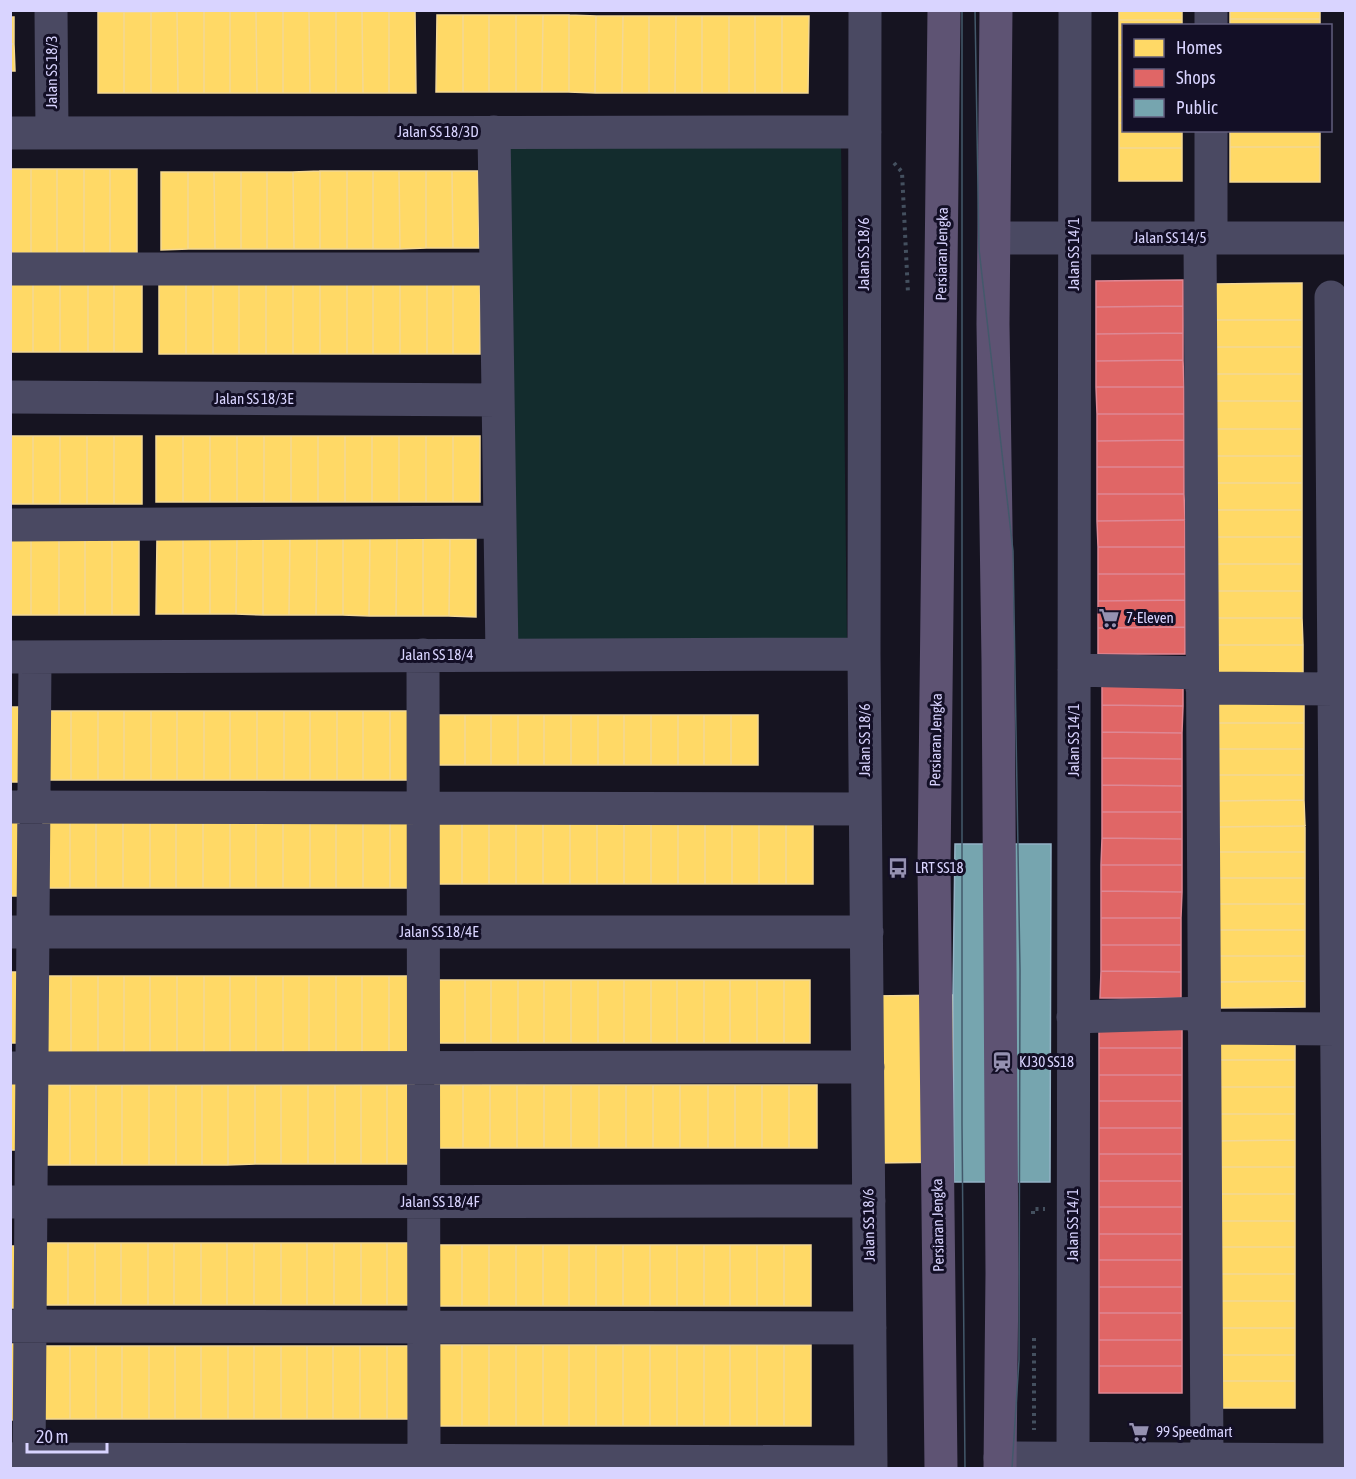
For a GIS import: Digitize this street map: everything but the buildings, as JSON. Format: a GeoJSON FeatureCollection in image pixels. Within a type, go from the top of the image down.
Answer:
{"type":"FeatureCollection","features":[{"type":"Feature","properties":{"kind":"main road","name":"Persiaran Jengka"},"geometry":{"type":"LineString","coordinates":[[941,1468],[934,866],[944,10]]}},
{"type":"Feature","properties":{"kind":"main road"},"geometry":{"type":"LineString","coordinates":[[996,10],[993,324],[1002,1262],[1000,1463]]}},
{"type":"Feature","properties":{"kind":"street","name":"Jalan SS 18/3"},"geometry":{"type":"LineString","coordinates":[[51,10],[52,133]]}},
{"type":"Feature","properties":{"kind":"street","name":"Jalan SS 18/6"},"geometry":{"type":"LineString","coordinates":[[865,10],[864,654],[871,1465]]}},
{"type":"Feature","properties":{"kind":"street","name":"Jalan SS 14/1"},"geometry":{"type":"LineString","coordinates":[[1072,1464],[1075,10]]}},
{"type":"Feature","properties":{"kind":"street"},"geometry":{"type":"LineString","coordinates":[[494,132],[502,655]]}},
{"type":"Feature","properties":{"kind":"street","name":"Jalan SS 18/3D"},"geometry":{"type":"LineString","coordinates":[[10,133],[865,132]]}},
{"type":"Feature","properties":{"kind":"street"},"geometry":{"type":"LineString","coordinates":[[1207,1459],[1202,681],[1206,238],[1211,132]]}},
{"type":"Feature","properties":{"kind":"street","name":"Jalan SS 14/5"},"geometry":{"type":"LineString","coordinates":[[995,238],[1346,238]]}},
{"type":"Feature","properties":{"kind":"street"},"geometry":{"type":"LineString","coordinates":[[10,269],[496,269]]}},
{"type":"Feature","properties":{"kind":"street"},"geometry":{"type":"LineString","coordinates":[[1000,1463],[1072,1464],[1207,1459],[1343,1460],[1340,778],[1335,689],[1331,297]]}},
{"type":"Feature","properties":{"kind":"street","name":"Jalan SS 18/3E"},"geometry":{"type":"LineString","coordinates":[[10,398],[498,400]]}},
{"type":"Feature","properties":{"kind":"street"},"geometry":{"type":"LineString","coordinates":[[10,525],[500,522]]}},
{"type":"Feature","properties":{"kind":"street","name":"Jalan SS 18/4"},"geometry":{"type":"LineString","coordinates":[[23,657],[864,654]]}},
{"type":"Feature","properties":{"kind":"street"},"geometry":{"type":"LineString","coordinates":[[423,655],[424,1459]]}},
{"type":"Feature","properties":{"kind":"street"},"geometry":{"type":"LineString","coordinates":[[23,657],[20,1459],[424,1459],[871,1465]]}},
{"type":"Feature","properties":{"kind":"street"},"geometry":{"type":"LineString","coordinates":[[1074,670],[1335,689]]}},
{"type":"Feature","properties":{"kind":"street"},"geometry":{"type":"LineString","coordinates":[[22,807],[866,809]]}},
{"type":"Feature","properties":{"kind":"street","name":"Jalan SS 18/4E"},"geometry":{"type":"LineString","coordinates":[[22,932],[867,932]]}},
{"type":"Feature","properties":{"kind":"street"},"geometry":{"type":"LineString","coordinates":[[1073,1017],[1204,1021],[1340,1017]]}},
{"type":"Feature","properties":{"kind":"street"},"geometry":{"type":"LineString","coordinates":[[21,1068],[868,1067]]}},
{"type":"Feature","properties":{"kind":"street","name":"Jalan SS 18/4F"},"geometry":{"type":"LineString","coordinates":[[21,1202],[869,1201]]}},
{"type":"Feature","properties":{"kind":"street"},"geometry":{"type":"LineString","coordinates":[[20,1326],[870,1328]]}},
{"type":"Feature","properties":{"kind":"path"},"geometry":{"type":"LineString","coordinates":[[865,132],[902,172],[908,293]]}},
{"type":"Feature","properties":{"kind":"green space"},"geometry":{"type":"Polygon","coordinates":[[[841,140],[847,643],[515,647],[509,144],[841,140]]]}},
{"type":"Feature","properties":{"kind":"tram line"},"geometry":{"type":"LineString","coordinates":[[962,10],[962,1124],[965,1468]]}},
{"type":"Feature","properties":{"kind":"tram line"},"geometry":{"type":"LineString","coordinates":[[975,10],[979,249],[1013,551],[1020,970],[1019,1360],[1012,1468]]}},
{"type":"Feature","properties":{"kind":"place","name":"7-Eleven"},"geometry":{"type":"Point","coordinates":[1109,618]}},
{"type":"Feature","properties":{"kind":"place","name":"LRT SS18"},"geometry":{"type":"Point","coordinates":[898,868]}},
{"type":"Feature","properties":{"kind":"place","name":"KJ30 SS18"},"geometry":{"type":"Point","coordinates":[1002,1062]}},
{"type":"Feature","properties":{"kind":"place","name":"99 Speedmart"},"geometry":{"type":"Point","coordinates":[1139,1432]}}]}
